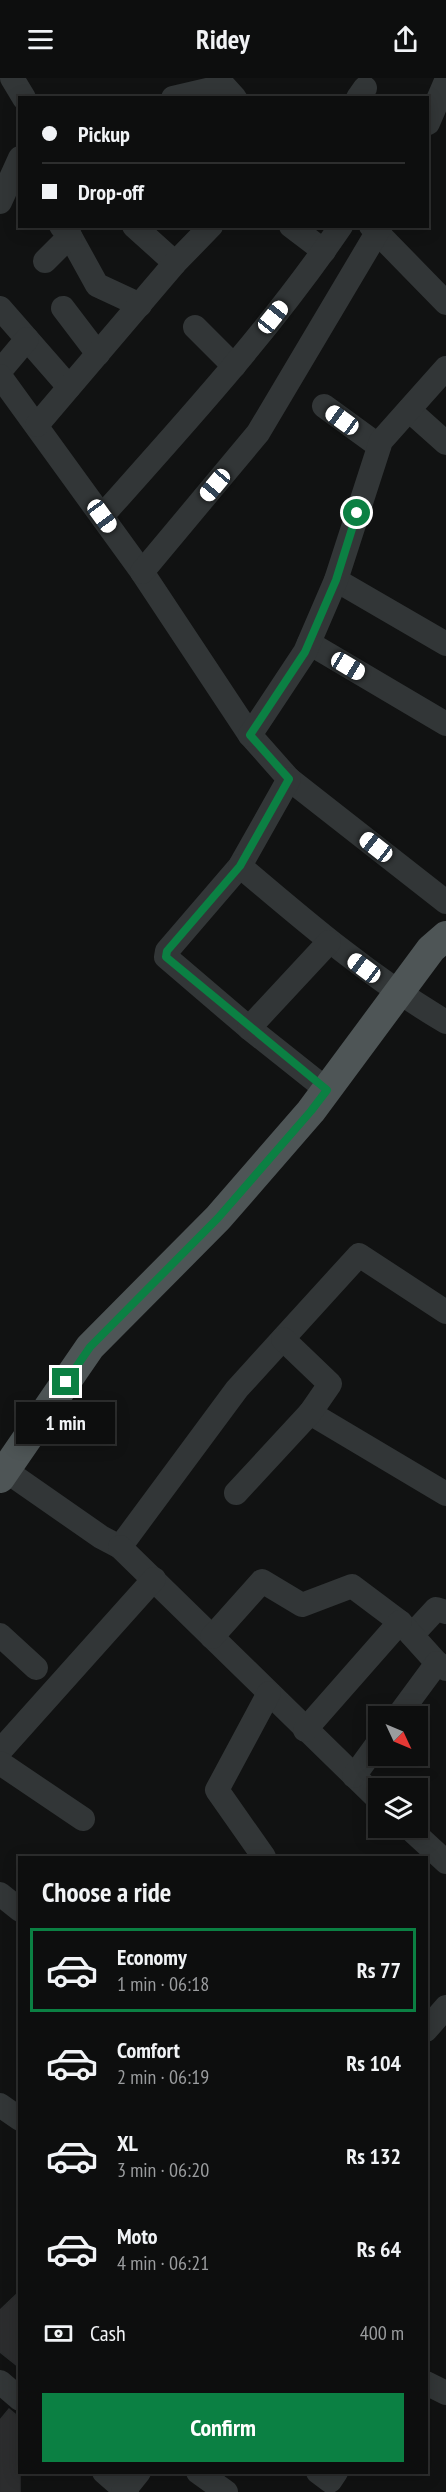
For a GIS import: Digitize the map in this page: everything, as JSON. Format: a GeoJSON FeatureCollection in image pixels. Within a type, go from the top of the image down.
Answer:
{"type":"FeatureCollection","features":[{"type":"Feature","properties":{"kind":"main road"},"geometry":{"type":"LineString","coordinates":[[3,1474],[90,1347],[218,1218],[311,1111],[431,949],[446,936]]}},
{"type":"Feature","properties":{"kind":"street"},"geometry":{"type":"LineString","coordinates":[[429,121],[446,81]]}},
{"type":"Feature","properties":{"kind":"street"},"geometry":{"type":"LineString","coordinates":[[181,96],[228,85]]}},
{"type":"Feature","properties":{"kind":"street"},"geometry":{"type":"LineString","coordinates":[[0,202],[18,169]]}},
{"type":"Feature","properties":{"kind":"street"},"geometry":{"type":"LineString","coordinates":[[136,228],[175,263]]}},
{"type":"Feature","properties":{"kind":"street"},"geometry":{"type":"LineString","coordinates":[[38,425],[175,263],[209,228]]}},
{"type":"Feature","properties":{"kind":"street"},"geometry":{"type":"LineString","coordinates":[[294,228],[324,251]]}},
{"type":"Feature","properties":{"kind":"street"},"geometry":{"type":"LineString","coordinates":[[102,516],[234,366],[340,228]]}},
{"type":"Feature","properties":{"kind":"street"},"geometry":{"type":"LineString","coordinates":[[142,572],[258,433],[377,229],[446,303]]}},
{"type":"Feature","properties":{"kind":"street"},"geometry":{"type":"LineString","coordinates":[[45,261],[66,231],[97,285],[140,305]]}},
{"type":"Feature","properties":{"kind":"street"},"geometry":{"type":"LineString","coordinates":[[0,308],[69,387]]}},
{"type":"Feature","properties":{"kind":"street"},"geometry":{"type":"LineString","coordinates":[[63,308],[98,354]]}},
{"type":"Feature","properties":{"kind":"street"},"geometry":{"type":"LineString","coordinates":[[195,327],[234,366]]}},
{"type":"Feature","properties":{"kind":"street"},"geometry":{"type":"LineString","coordinates":[[0,371],[27,339]]}},
{"type":"Feature","properties":{"kind":"street"},"geometry":{"type":"LineString","coordinates":[[250,735],[309,643],[336,580],[381,441],[446,368]]}},
{"type":"Feature","properties":{"kind":"street"},"geometry":{"type":"LineString","coordinates":[[0,376],[38,425],[64,467],[142,572],[250,735],[289,779],[446,902]]}},
{"type":"Feature","properties":{"kind":"street"},"geometry":{"type":"LineString","coordinates":[[324,406],[379,447]]}},
{"type":"Feature","properties":{"kind":"street"},"geometry":{"type":"LineString","coordinates":[[409,410],[446,443]]}},
{"type":"Feature","properties":{"kind":"street"},"geometry":{"type":"LineString","coordinates":[[336,580],[446,644]]}},
{"type":"Feature","properties":{"kind":"street"},"geometry":{"type":"LineString","coordinates":[[309,643],[446,724]]}},
{"type":"Feature","properties":{"kind":"street"},"geometry":{"type":"LineString","coordinates":[[289,779],[240,866],[167,951],[166,957],[249,1028],[327,1090]]}},
{"type":"Feature","properties":{"kind":"street"},"geometry":{"type":"LineString","coordinates":[[240,866],[329,942],[399,995],[446,1022]]}},
{"type":"Feature","properties":{"kind":"street"},"geometry":{"type":"LineString","coordinates":[[249,1028],[329,942]]}},
{"type":"Feature","properties":{"kind":"street"},"geometry":{"type":"LineString","coordinates":[[120,1547],[237,1389],[359,1255],[446,1312]]}},
{"type":"Feature","properties":{"kind":"street"},"geometry":{"type":"LineString","coordinates":[[236,1493],[310,1413],[330,1384],[283,1339]]}},
{"type":"Feature","properties":{"kind":"street"},"geometry":{"type":"LineString","coordinates":[[310,1413],[446,1494]]}},
{"type":"Feature","properties":{"kind":"street"},"geometry":{"type":"LineString","coordinates":[[3,1474],[120,1547],[305,1730],[368,1789]]}},
{"type":"Feature","properties":{"kind":"street"},"geometry":{"type":"LineString","coordinates":[[0,1751],[154,1579]]}},
{"type":"Feature","properties":{"kind":"street"},"geometry":{"type":"LineString","coordinates":[[213,1637],[262,1581],[302,1605],[352,1586],[406,1628],[441,1666],[407,1706]]}},
{"type":"Feature","properties":{"kind":"street"},"geometry":{"type":"LineString","coordinates":[[305,1730],[406,1628],[436,1609],[446,1612]]}},
{"type":"Feature","properties":{"kind":"street"},"geometry":{"type":"LineString","coordinates":[[0,1635],[36,1668]]}},
{"type":"Feature","properties":{"kind":"street"},"geometry":{"type":"LineString","coordinates":[[252,1852],[217,1790],[269,1694]]}},
{"type":"Feature","properties":{"kind":"street"},"geometry":{"type":"LineString","coordinates":[[354,1776],[368,1757]]}},
{"type":"Feature","properties":{"kind":"street"},"geometry":{"type":"LineString","coordinates":[[0,1763],[83,1819]]}},
{"type":"Feature","properties":{"kind":"street"},"geometry":{"type":"LineString","coordinates":[[420,1838],[446,1863]]}},
{"type":"Feature","properties":{"kind":"street"},"geometry":{"type":"LineString","coordinates":[[0,1894],[18,1908]]}},
{"type":"Feature","properties":{"kind":"street"},"geometry":{"type":"LineString","coordinates":[[428,2028],[446,2007]]}},
{"type":"Feature","properties":{"kind":"street"},"geometry":{"type":"LineString","coordinates":[[0,2105],[18,2118]]}},
{"type":"Feature","properties":{"kind":"street"},"geometry":{"type":"LineString","coordinates":[[0,2382],[18,2397]]}},
{"type":"Feature","properties":{"kind":"street"},"geometry":{"type":"LineString","coordinates":[[428,2384],[446,2393]]}},
{"type":"Feature","properties":{"kind":"street"},"geometry":{"type":"LineString","coordinates":[[107,2474],[128,2486]]}},
{"type":"Feature","properties":{"kind":"street"},"geometry":{"type":"LineString","coordinates":[[201,2474],[226,2492]]}},
{"type":"Feature","properties":{"kind":"building"},"geometry":{"type":"Polygon","coordinates":[[[18,2293],[18,2366],[0,2352],[0,2310],[18,2293]]]}},
{"type":"Feature","properties":{"kind":"building"},"geometry":{"type":"Polygon","coordinates":[[[9,2409],[18,2416],[20,2492],[0,2492],[0,2420],[9,2409]]]}},
{"type":"Feature","properties":{"kind":"route"},"geometry":{"type":"LineString","coordinates":[[66,1382],[90,1347],[218,1218],[327,1090],[249,1028],[166,957],[167,951],[240,866],[289,779],[250,735],[305,652],[336,580],[357,513]]}}]}
